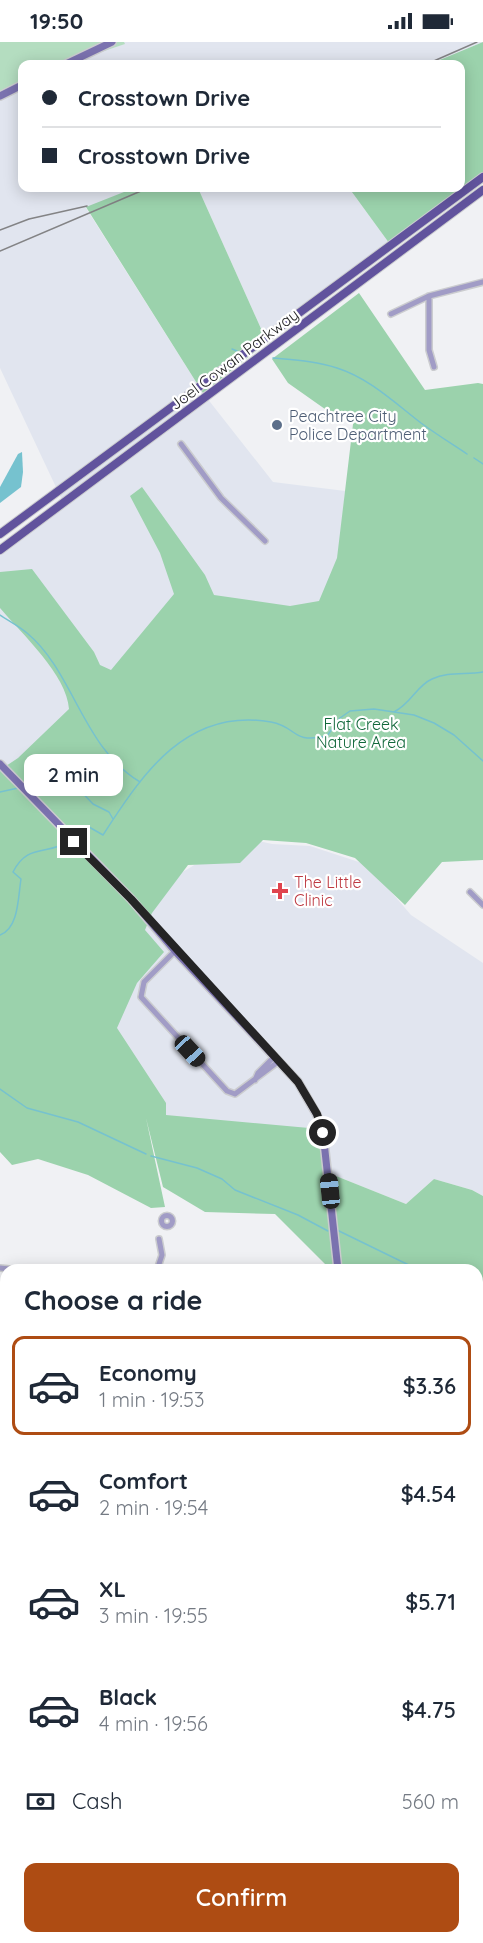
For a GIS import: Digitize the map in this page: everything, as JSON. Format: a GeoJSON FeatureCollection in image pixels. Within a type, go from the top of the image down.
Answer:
{"type":"FeatureCollection","features":[{"type":"Feature","properties":{"kind":"main road","name":"Joel Cowan Parkway"},"geometry":{"type":"LineString","coordinates":[[465,190],[483,177]]}},
{"type":"Feature","properties":{"kind":"main road","name":"Joel Cowan Parkway"},"geometry":{"type":"LineString","coordinates":[[0,550],[483,190]]}},
{"type":"Feature","properties":{"kind":"main road","name":"Joel Cowan Parkway"},"geometry":{"type":"LineString","coordinates":[[0,534],[463,192]]}},
{"type":"Feature","properties":{"kind":"street"},"geometry":{"type":"LineString","coordinates":[[74,60],[112,42]]}},
{"type":"Feature","properties":{"kind":"street"},"geometry":{"type":"LineString","coordinates":[[0,96],[18,87]]}},
{"type":"Feature","properties":{"kind":"street"},"geometry":{"type":"LineString","coordinates":[[391,314],[429,296],[483,282]]}},
{"type":"Feature","properties":{"kind":"street"},"geometry":{"type":"LineString","coordinates":[[429,296],[429,350],[434,367]]}},
{"type":"Feature","properties":{"kind":"street"},"geometry":{"type":"LineString","coordinates":[[181,444],[221,498],[265,541]]}},
{"type":"Feature","properties":{"kind":"street"},"geometry":{"type":"LineString","coordinates":[[0,764],[131,899],[176,951],[277,1058],[309,1099],[323,1133],[337,1264]]}},
{"type":"Feature","properties":{"kind":"street"},"geometry":{"type":"LineString","coordinates":[[470,892],[483,905]]}},
{"type":"Feature","properties":{"kind":"street"},"geometry":{"type":"LineString","coordinates":[[176,951],[144,982],[140,990],[144,1002],[232,1094],[254,1082],[277,1058]]}},
{"type":"Feature","properties":{"kind":"street"},"geometry":{"type":"LineString","coordinates":[[159,1239],[162,1255],[159,1264]]}},
{"type":"Feature","properties":{"kind":"shaded area"},"geometry":{"type":"Polygon","coordinates":[[[124,42],[483,42],[440,60],[77,60],[124,44],[124,42]]]}},
{"type":"Feature","properties":{"kind":"shaded area"},"geometry":{"type":"Polygon","coordinates":[[[18,82],[18,192],[124,192],[86,208],[203,393],[273,482],[345,491],[333,613],[88,711],[0,783],[0,549],[62,500],[0,368],[0,91],[18,82]]]}},
{"type":"Feature","properties":{"kind":"shaded area"},"geometry":{"type":"Polygon","coordinates":[[[200,192],[352,192],[392,247],[267,342],[200,192]]]}},
{"type":"Feature","properties":{"kind":"shaded area"},"geometry":{"type":"Polygon","coordinates":[[[241,837],[272,844],[310,846],[368,865],[411,915],[483,963],[483,1196],[472,1190],[434,1179],[406,1204],[331,1174],[145,1113],[107,1031],[131,903],[241,837]]]}},
{"type":"Feature","properties":{"kind":"green space"},"geometry":{"type":"Polygon","coordinates":[[[0,42],[124,42],[125,44],[77,60],[18,60],[18,82],[0,91],[0,42]]]}},
{"type":"Feature","properties":{"kind":"green space"},"geometry":{"type":"Polygon","coordinates":[[[483,42],[483,183],[392,247],[352,192],[465,192],[465,60],[440,60],[483,42]]]}},
{"type":"Feature","properties":{"kind":"green space"},"geometry":{"type":"Polygon","coordinates":[[[124,192],[200,192],[267,342],[203,393],[86,207],[124,192]]]}},
{"type":"Feature","properties":{"kind":"green space","name":"Flat Creek Nature Area"},"geometry":{"type":"Polygon","coordinates":[[[359,293],[425,390],[483,384],[483,860],[442,862],[405,905],[355,858],[306,843],[263,840],[240,863],[188,865],[152,913],[145,930],[164,952],[137,983],[117,1028],[166,1103],[166,1115],[320,1129],[331,1174],[406,1204],[434,1179],[472,1190],[483,1196],[483,1264],[325,1264],[275,1214],[205,1212],[163,1187],[146,1118],[165,1207],[151,1208],[88,1175],[38,1159],[12,1165],[0,1152],[0,770],[18,758],[69,709],[66,696],[52,669],[0,608],[0,572],[32,569],[94,652],[100,665],[111,670],[174,594],[160,553],[130,496],[142,487],[205,575],[214,595],[290,606],[319,601],[337,558],[354,416],[332,414],[288,383],[272,359],[359,293]]]}},
{"type":"Feature","properties":{"kind":"water"},"geometry":{"type":"Polygon","coordinates":[[[22,452],[21,487],[0,503],[0,487],[18,454],[22,452]]]}},
{"type":"Feature","properties":{"kind":"waterway"},"geometry":{"type":"LineString","coordinates":[[232,349],[237,351]]}},
{"type":"Feature","properties":{"kind":"waterway"},"geometry":{"type":"LineString","coordinates":[[273,358],[305,361],[349,372],[371,385],[467,454]]}},
{"type":"Feature","properties":{"kind":"waterway"},"geometry":{"type":"LineString","coordinates":[[474,458],[483,464]]}},
{"type":"Feature","properties":{"kind":"waterway"},"geometry":{"type":"LineString","coordinates":[[0,615],[24,630],[43,649],[104,749],[120,767],[140,782]]}},
{"type":"Feature","properties":{"kind":"waterway"},"geometry":{"type":"LineString","coordinates":[[394,712],[432,679],[451,674],[483,672]]}},
{"type":"Feature","properties":{"kind":"waterway"},"geometry":{"type":"LineString","coordinates":[[77,835],[89,827],[103,835],[134,789],[152,768],[170,750],[191,735],[215,725],[241,720],[280,724],[296,734],[315,738],[327,736],[340,718],[350,711],[374,709],[414,715],[454,735],[483,761]]}},
{"type":"Feature","properties":{"kind":"waterway"},"geometry":{"type":"LineString","coordinates":[[28,781],[62,779],[72,782],[93,804],[109,812],[113,819]]}},
{"type":"Feature","properties":{"kind":"waterway"},"geometry":{"type":"LineString","coordinates":[[0,792],[18,788]]}},
{"type":"Feature","properties":{"kind":"waterway"},"geometry":{"type":"LineString","coordinates":[[0,935],[11,926],[14,919],[21,879],[13,872],[18,863],[24,857],[37,851],[69,842]]}},
{"type":"Feature","properties":{"kind":"waterway"},"geometry":{"type":"LineString","coordinates":[[0,1089],[27,1108],[78,1122],[146,1154]]}},
{"type":"Feature","properties":{"kind":"waterway"},"geometry":{"type":"LineString","coordinates":[[151,1156],[197,1168],[222,1179],[235,1190],[298,1215],[328,1231]]}},
{"type":"Feature","properties":{"kind":"waterway"},"geometry":{"type":"LineString","coordinates":[[337,1230],[407,1264]]}},
{"type":"Feature","properties":{"kind":"railway"},"geometry":{"type":"LineString","coordinates":[[436,60],[477,42]]}},
{"type":"Feature","properties":{"kind":"railway"},"geometry":{"type":"LineString","coordinates":[[0,251],[139,192]]}},
{"type":"Feature","properties":{"kind":"railway"},"geometry":{"type":"LineString","coordinates":[[0,230],[29,219],[87,206]]}},
{"type":"Feature","properties":{"kind":"place","name":"Peachtree City Police Department"},"geometry":{"type":"Point","coordinates":[277,425]}},
{"type":"Feature","properties":{"kind":"place","name":"The Little Clinic"},"geometry":{"type":"Point","coordinates":[280,891]}},
{"type":"Feature","properties":{"kind":"route"},"geometry":{"type":"LineString","coordinates":[[74,842],[131,899],[176,951],[298,1082],[317,1114],[323,1133]]}}]}
